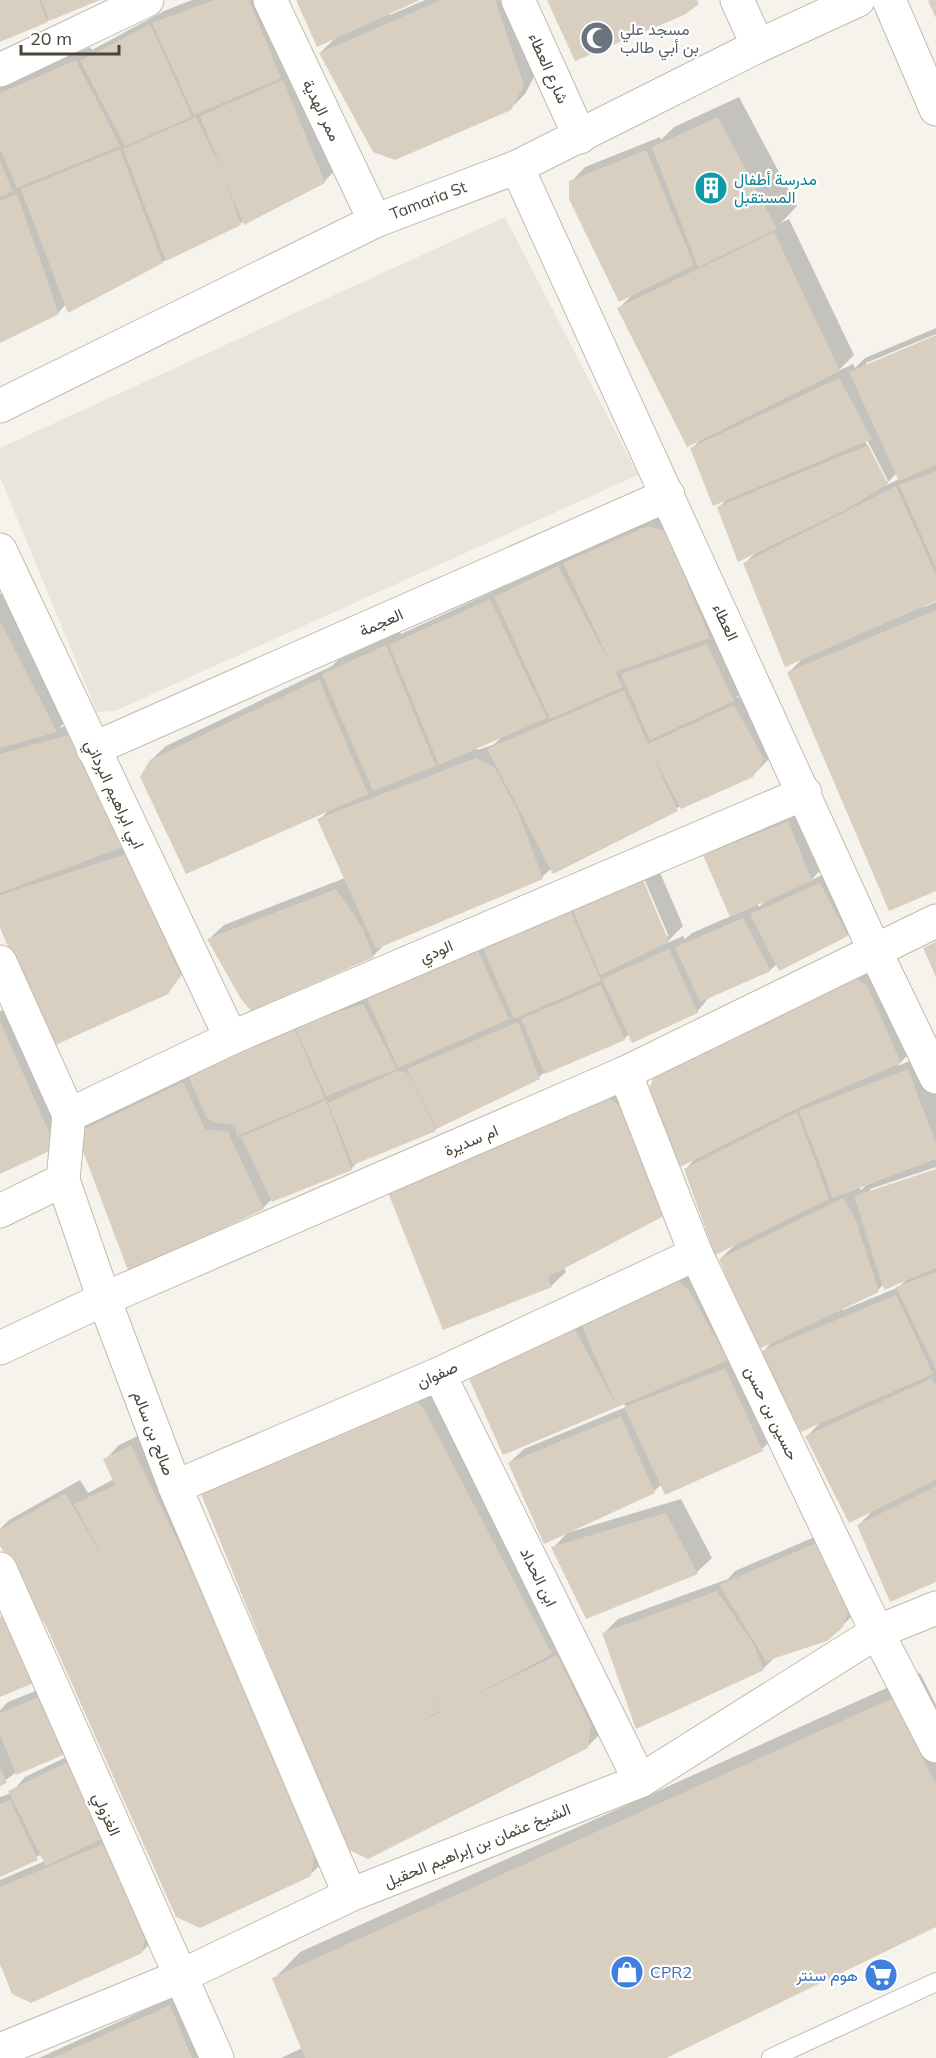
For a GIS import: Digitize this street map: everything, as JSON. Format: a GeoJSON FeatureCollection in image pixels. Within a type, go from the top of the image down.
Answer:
{"type":"FeatureCollection","features":[{"type":"Feature","properties":{"kind":"street"},"geometry":{"type":"LineString","coordinates":[[0,70],[147,0]]}},
{"type":"Feature","properties":{"kind":"street","name":"ممر الهدية"},"geometry":{"type":"LineString","coordinates":[[270,0],[375,220]]}},
{"type":"Feature","properties":{"kind":"street","name":"شارع العطاء"},"geometry":{"type":"LineString","coordinates":[[518,0],[580,137]]}},
{"type":"Feature","properties":{"kind":"street"},"geometry":{"type":"LineString","coordinates":[[737,0],[758,46]]}},
{"type":"Feature","properties":{"kind":"street","name":"Tamaria St"},"geometry":{"type":"LineString","coordinates":[[0,406],[375,220],[517,167],[758,46],[858,0]]}},
{"type":"Feature","properties":{"kind":"street"},"geometry":{"type":"LineString","coordinates":[[889,0],[936,109]]}},
{"type":"Feature","properties":{"kind":"street","name":"العطاء"},"geometry":{"type":"LineString","coordinates":[[517,167],[805,793],[874,949],[936,1077]]}},
{"type":"Feature","properties":{"kind":"street","name":"العجمة"},"geometry":{"type":"LineString","coordinates":[[93,749],[668,495]]}},
{"type":"Feature","properties":{"kind":"street","name":"ابي ابراهيم البرداني"},"geometry":{"type":"LineString","coordinates":[[0,550],[231,1038]]}},
{"type":"Feature","properties":{"kind":"street","name":"الودي"},"geometry":{"type":"LineString","coordinates":[[69,1115],[231,1038],[805,793]]}},
{"type":"Feature","properties":{"kind":"street","name":"ام سديرة"},"geometry":{"type":"LineString","coordinates":[[0,1348],[104,1299],[625,1073],[874,949],[936,921]]}},
{"type":"Feature","properties":{"kind":"street","name":"صالح بن سالم"},"geometry":{"type":"LineString","coordinates":[[0,962],[69,1115],[63,1180],[104,1299],[175,1487],[350,1895]]}},
{"type":"Feature","properties":{"kind":"street","name":"حسين بن حسن"},"geometry":{"type":"LineString","coordinates":[[625,1073],[696,1254],[877,1632],[936,1746]]}},
{"type":"Feature","properties":{"kind":"street"},"geometry":{"type":"LineString","coordinates":[[0,1211],[63,1180]]}},
{"type":"Feature","properties":{"kind":"street","name":"صفوان"},"geometry":{"type":"LineString","coordinates":[[175,1487],[439,1374],[696,1254]]}},
{"type":"Feature","properties":{"kind":"street","name":"ابن الحداد"},"geometry":{"type":"LineString","coordinates":[[439,1374],[640,1781]]}},
{"type":"Feature","properties":{"kind":"street","name":"الغزولي"},"geometry":{"type":"LineString","coordinates":[[0,1569],[179,1977],[217,2058]]}},
{"type":"Feature","properties":{"kind":"street","name":"الشيخ عثمان بن إبراهيم الحقيل"},"geometry":{"type":"LineString","coordinates":[[3,2041],[179,1977],[350,1895],[640,1781],[877,1632],[936,1608]]}},
{"type":"Feature","properties":{"kind":"lane"},"geometry":{"type":"LineString","coordinates":[[771,2058],[936,1982]]}},
{"type":"Feature","properties":{"kind":"shaded area"},"geometry":{"type":"Polygon","coordinates":[[[505,217],[638,475],[115,711],[97,712],[0,477],[0,448],[505,217]]]}},
{"type":"Feature","properties":{"kind":"building"},"geometry":{"type":"Polygon","coordinates":[[[0,0],[39,0],[48,22],[0,42],[0,0]]]}},
{"type":"Feature","properties":{"kind":"building"},"geometry":{"type":"Polygon","coordinates":[[[41,0],[100,0],[49,21],[41,0]]]}},
{"type":"Feature","properties":{"kind":"building"},"geometry":{"type":"Polygon","coordinates":[[[214,0],[249,0],[281,78],[194,115],[152,23],[214,0]]]}},
{"type":"Feature","properties":{"kind":"building"},"geometry":{"type":"Polygon","coordinates":[[[296,0],[420,0],[317,47],[296,0]]]}},
{"type":"Feature","properties":{"kind":"building"},"geometry":{"type":"Polygon","coordinates":[[[441,0],[495,0],[524,85],[511,110],[395,160],[373,152],[319,53],[441,0]]]}},
{"type":"Feature","properties":{"kind":"building","name":"مسجد علي بن أبي طالب"},"geometry":{"type":"Polygon","coordinates":[[[547,0],[697,0],[699,4],[684,15],[575,61],[547,0]]]}},
{"type":"Feature","properties":{"kind":"building"},"geometry":{"type":"Polygon","coordinates":[[[936,0],[936,18],[928,1],[936,0]]]}},
{"type":"Feature","properties":{"kind":"building"},"geometry":{"type":"Polygon","coordinates":[[[150,24],[192,117],[125,146],[80,61],[150,24]]]}},
{"type":"Feature","properties":{"kind":"building"},"geometry":{"type":"Polygon","coordinates":[[[76,60],[120,146],[17,188],[0,149],[0,93],[76,60]]]}},
{"type":"Feature","properties":{"kind":"building"},"geometry":{"type":"Polygon","coordinates":[[[283,80],[325,183],[244,225],[225,180],[241,225],[166,261],[123,149],[196,117],[221,168],[200,116],[283,80]]]}},
{"type":"Feature","properties":{"kind":"building","name":"مدرسة أطفال المستقبل"},"geometry":{"type":"Polygon","coordinates":[[[718,117],[777,229],[698,267],[652,147],[718,117]]]}},
{"type":"Feature","properties":{"kind":"building"},"geometry":{"type":"Polygon","coordinates":[[[120,149],[163,263],[68,313],[21,189],[120,149]]]}},
{"type":"Feature","properties":{"kind":"building"},"geometry":{"type":"Polygon","coordinates":[[[646,150],[694,265],[619,302],[569,199],[569,181],[646,150]]]}},
{"type":"Feature","properties":{"kind":"building"},"geometry":{"type":"Polygon","coordinates":[[[0,161],[13,191],[0,197],[0,161]]]}},
{"type":"Feature","properties":{"kind":"building"},"geometry":{"type":"Polygon","coordinates":[[[17,194],[59,314],[0,343],[0,201],[17,194]]]}},
{"type":"Feature","properties":{"kind":"building"},"geometry":{"type":"Polygon","coordinates":[[[774,232],[840,371],[687,447],[617,308],[774,232]]]}},
{"type":"Feature","properties":{"kind":"building"},"geometry":{"type":"Polygon","coordinates":[[[936,335],[936,465],[899,481],[849,372],[936,335]]]}},
{"type":"Feature","properties":{"kind":"building"},"geometry":{"type":"Polygon","coordinates":[[[839,378],[872,439],[713,506],[690,448],[839,378]]]}},
{"type":"Feature","properties":{"kind":"building"},"geometry":{"type":"Polygon","coordinates":[[[868,445],[888,484],[845,510],[738,562],[717,507],[868,445]]]}},
{"type":"Feature","properties":{"kind":"building"},"geometry":{"type":"Polygon","coordinates":[[[936,471],[936,568],[899,485],[936,471]]]}},
{"type":"Feature","properties":{"kind":"building"},"geometry":{"type":"Polygon","coordinates":[[[896,486],[936,575],[936,601],[785,667],[743,563],[896,486]]]}},
{"type":"Feature","properties":{"kind":"building"},"geometry":{"type":"Polygon","coordinates":[[[648,526],[666,531],[710,638],[615,672],[623,687],[550,719],[494,597],[558,566],[613,668],[563,563],[648,526]]]}},
{"type":"Feature","properties":{"kind":"building"},"geometry":{"type":"Polygon","coordinates":[[[490,599],[547,718],[439,765],[389,645],[490,599]]]}},
{"type":"Feature","properties":{"kind":"building"},"geometry":{"type":"Polygon","coordinates":[[[936,610],[936,891],[889,911],[787,672],[936,610]]]}},
{"type":"Feature","properties":{"kind":"building"},"geometry":{"type":"Polygon","coordinates":[[[0,621],[57,732],[0,748],[0,621]]]}},
{"type":"Feature","properties":{"kind":"building"},"geometry":{"type":"Polygon","coordinates":[[[707,644],[734,701],[650,740],[621,674],[707,644]]]}},
{"type":"Feature","properties":{"kind":"building"},"geometry":{"type":"Polygon","coordinates":[[[386,645],[436,766],[373,791],[322,674],[386,645]]]}},
{"type":"Feature","properties":{"kind":"building"},"geometry":{"type":"Polygon","coordinates":[[[319,679],[368,794],[186,874],[140,777],[150,760],[319,679]]]}},
{"type":"Feature","properties":{"kind":"building"},"geometry":{"type":"Polygon","coordinates":[[[624,690],[648,744],[734,705],[764,759],[753,777],[681,809],[653,756],[678,811],[553,874],[487,749],[624,690]]]}},
{"type":"Feature","properties":{"kind":"building"},"geometry":{"type":"Polygon","coordinates":[[[68,735],[118,825],[123,847],[0,893],[0,754],[68,735]]]}},
{"type":"Feature","properties":{"kind":"building"},"geometry":{"type":"Polygon","coordinates":[[[476,758],[495,768],[518,811],[543,879],[376,949],[317,819],[476,758]]]}},
{"type":"Feature","properties":{"kind":"building"},"geometry":{"type":"Polygon","coordinates":[[[788,821],[812,881],[730,917],[703,855],[788,821]]]}},
{"type":"Feature","properties":{"kind":"building"},"geometry":{"type":"Polygon","coordinates":[[[126,854],[181,975],[168,994],[51,1047],[0,928],[0,895],[126,854]]]}},
{"type":"Feature","properties":{"kind":"building"},"geometry":{"type":"Polygon","coordinates":[[[641,875],[669,942],[600,975],[571,906],[641,875]]]}},
{"type":"Feature","properties":{"kind":"building"},"geometry":{"type":"Polygon","coordinates":[[[820,883],[848,936],[779,971],[750,914],[820,883]]]}},
{"type":"Feature","properties":{"kind":"building"},"geometry":{"type":"Polygon","coordinates":[[[336,889],[362,927],[374,957],[251,1011],[241,999],[207,939],[336,889]]]}},
{"type":"Feature","properties":{"kind":"building"},"geometry":{"type":"Polygon","coordinates":[[[568,906],[601,981],[514,1019],[481,944],[568,906]]]}},
{"type":"Feature","properties":{"kind":"building"},"geometry":{"type":"Polygon","coordinates":[[[743,918],[771,971],[700,1002],[675,947],[743,918]]]}},
{"type":"Feature","properties":{"kind":"building"},"geometry":{"type":"Polygon","coordinates":[[[936,942],[936,977],[923,948],[936,942]]]}},
{"type":"Feature","properties":{"kind":"building"},"geometry":{"type":"Polygon","coordinates":[[[477,949],[509,1019],[398,1068],[367,998],[477,949]]]}},
{"type":"Feature","properties":{"kind":"building"},"geometry":{"type":"Polygon","coordinates":[[[669,949],[698,1013],[632,1043],[602,979],[669,949]]]}},
{"type":"Feature","properties":{"kind":"building"},"geometry":{"type":"Polygon","coordinates":[[[851,977],[867,985],[901,1063],[806,1104],[680,1167],[649,1089],[657,1069],[851,977]]]}},
{"type":"Feature","properties":{"kind":"building"},"geometry":{"type":"Polygon","coordinates":[[[601,985],[625,1040],[545,1074],[521,1019],[601,985]]]}},
{"type":"Feature","properties":{"kind":"building"},"geometry":{"type":"Polygon","coordinates":[[[363,1004],[397,1069],[326,1096],[294,1025],[363,1004]]]}},
{"type":"Feature","properties":{"kind":"building"},"geometry":{"type":"Polygon","coordinates":[[[0,1021],[56,1148],[0,1174],[0,1021]]]}},
{"type":"Feature","properties":{"kind":"building"},"geometry":{"type":"Polygon","coordinates":[[[518,1022],[540,1079],[436,1129],[407,1069],[518,1022]]]}},
{"type":"Feature","properties":{"kind":"building"},"geometry":{"type":"Polygon","coordinates":[[[293,1026],[325,1098],[237,1136],[235,1125],[215,1123],[206,1117],[187,1073],[293,1026]]]}},
{"type":"Feature","properties":{"kind":"building"},"geometry":{"type":"Polygon","coordinates":[[[908,1069],[936,1143],[936,1159],[833,1198],[799,1111],[908,1069]]]}},
{"type":"Feature","properties":{"kind":"building"},"geometry":{"type":"Polygon","coordinates":[[[397,1071],[406,1072],[412,1080],[436,1131],[353,1165],[328,1103],[397,1071]]]}},
{"type":"Feature","properties":{"kind":"building"},"geometry":{"type":"Polygon","coordinates":[[[183,1082],[205,1129],[228,1132],[264,1209],[129,1273],[76,1133],[183,1082]]]}},
{"type":"Feature","properties":{"kind":"building"},"geometry":{"type":"Polygon","coordinates":[[[600,1093],[623,1108],[652,1164],[662,1217],[548,1277],[552,1287],[443,1330],[387,1190],[494,1148],[490,1140],[600,1093]]]}},
{"type":"Feature","properties":{"kind":"building"},"geometry":{"type":"Polygon","coordinates":[[[326,1100],[352,1170],[272,1202],[241,1137],[326,1100]]]}},
{"type":"Feature","properties":{"kind":"building"},"geometry":{"type":"Polygon","coordinates":[[[797,1112],[829,1199],[715,1255],[684,1169],[797,1112]]]}},
{"type":"Feature","properties":{"kind":"building"},"geometry":{"type":"Polygon","coordinates":[[[936,1169],[936,1268],[884,1290],[854,1196],[936,1169]]]}},
{"type":"Feature","properties":{"kind":"building"},"geometry":{"type":"Polygon","coordinates":[[[843,1198],[855,1218],[879,1292],[757,1350],[719,1259],[843,1198]]]}},
{"type":"Feature","properties":{"kind":"building"},"geometry":{"type":"Polygon","coordinates":[[[936,1272],[936,1370],[896,1287],[936,1272]]]}},
{"type":"Feature","properties":{"kind":"building"},"geometry":{"type":"Polygon","coordinates":[[[676,1278],[690,1292],[728,1360],[503,1455],[466,1372],[573,1326],[616,1405],[579,1319],[676,1278]]]}},
{"type":"Feature","properties":{"kind":"building"},"geometry":{"type":"Polygon","coordinates":[[[896,1295],[933,1374],[801,1432],[759,1352],[896,1295]]]}},
{"type":"Feature","properties":{"kind":"building"},"geometry":{"type":"Polygon","coordinates":[[[725,1368],[763,1451],[665,1495],[624,1407],[725,1368]]]}},
{"type":"Feature","properties":{"kind":"building"},"geometry":{"type":"Polygon","coordinates":[[[932,1378],[936,1386],[936,1480],[849,1523],[805,1436],[932,1378]]]}},
{"type":"Feature","properties":{"kind":"building"},"geometry":{"type":"Polygon","coordinates":[[[412,1396],[424,1409],[552,1654],[466,1700],[557,1655],[591,1725],[588,1748],[368,1859],[349,1850],[311,1765],[199,1489],[412,1396]],[[427,1682],[439,1712],[414,1723],[440,1713],[427,1682]]]}},
{"type":"Feature","properties":{"kind":"building"},"geometry":{"type":"Polygon","coordinates":[[[621,1416],[655,1493],[544,1544],[508,1463],[621,1416]]]}},
{"type":"Feature","properties":{"kind":"building"},"geometry":{"type":"Polygon","coordinates":[[[131,1445],[232,1653],[315,1853],[311,1876],[200,1928],[176,1917],[47,1628],[0,1546],[0,1530],[65,1493],[105,1561],[74,1504],[115,1485],[103,1459],[131,1445]]]}},
{"type":"Feature","properties":{"kind":"building"},"geometry":{"type":"Polygon","coordinates":[[[936,1486],[936,1582],[890,1602],[857,1525],[936,1486]]]}},
{"type":"Feature","properties":{"kind":"building"},"geometry":{"type":"Polygon","coordinates":[[[666,1513],[698,1574],[586,1619],[551,1547],[666,1513]]]}},
{"type":"Feature","properties":{"kind":"building"},"geometry":{"type":"Polygon","coordinates":[[[816,1543],[849,1611],[842,1628],[827,1641],[766,1661],[719,1585],[816,1543]]]}},
{"type":"Feature","properties":{"kind":"building"},"geometry":{"type":"Polygon","coordinates":[[[717,1591],[754,1645],[764,1670],[636,1729],[602,1633],[717,1591]]]}},
{"type":"Feature","properties":{"kind":"building"},"geometry":{"type":"Polygon","coordinates":[[[8,1614],[36,1682],[0,1697],[0,1617],[8,1614]]]}},
{"type":"Feature","properties":{"kind":"building"},"geometry":{"type":"Polygon","coordinates":[[[39,1697],[63,1755],[16,1775],[0,1735],[0,1713],[39,1697]]]}},
{"type":"Feature","properties":{"kind":"building"},"geometry":{"type":"Polygon","coordinates":[[[893,1698],[936,1784],[936,1927],[666,2058],[305,2058],[272,1978],[893,1698]]]}},
{"type":"Feature","properties":{"kind":"building"},"geometry":{"type":"Polygon","coordinates":[[[74,1759],[112,1834],[46,1866],[8,1791],[74,1759]]]}},
{"type":"Feature","properties":{"kind":"building"},"geometry":{"type":"Polygon","coordinates":[[[0,1767],[7,1783],[0,1786],[0,1767]]]}},
{"type":"Feature","properties":{"kind":"building"},"geometry":{"type":"Polygon","coordinates":[[[10,1800],[38,1860],[0,1877],[0,1804],[10,1800]]]}},
{"type":"Feature","properties":{"kind":"building"},"geometry":{"type":"Polygon","coordinates":[[[110,1841],[148,1931],[142,1953],[31,2003],[12,1994],[0,1964],[0,1887],[110,1841]]]}},
{"type":"Feature","properties":{"kind":"building"},"geometry":{"type":"Polygon","coordinates":[[[170,2005],[192,2058],[53,2058],[170,2005]]]}},
{"type":"Feature","properties":{"kind":"place","name":"مسجد علي بن أبي طالب"},"geometry":{"type":"Point","coordinates":[597,38]}},
{"type":"Feature","properties":{"kind":"place","name":"مدرسة أطفال المستقبل"},"geometry":{"type":"Point","coordinates":[711,188]}},
{"type":"Feature","properties":{"kind":"place","name":"CPR2"},"geometry":{"type":"Point","coordinates":[627,1972]}},
{"type":"Feature","properties":{"kind":"place","name":"هوم سنتر"},"geometry":{"type":"Point","coordinates":[881,1975]}}]}
